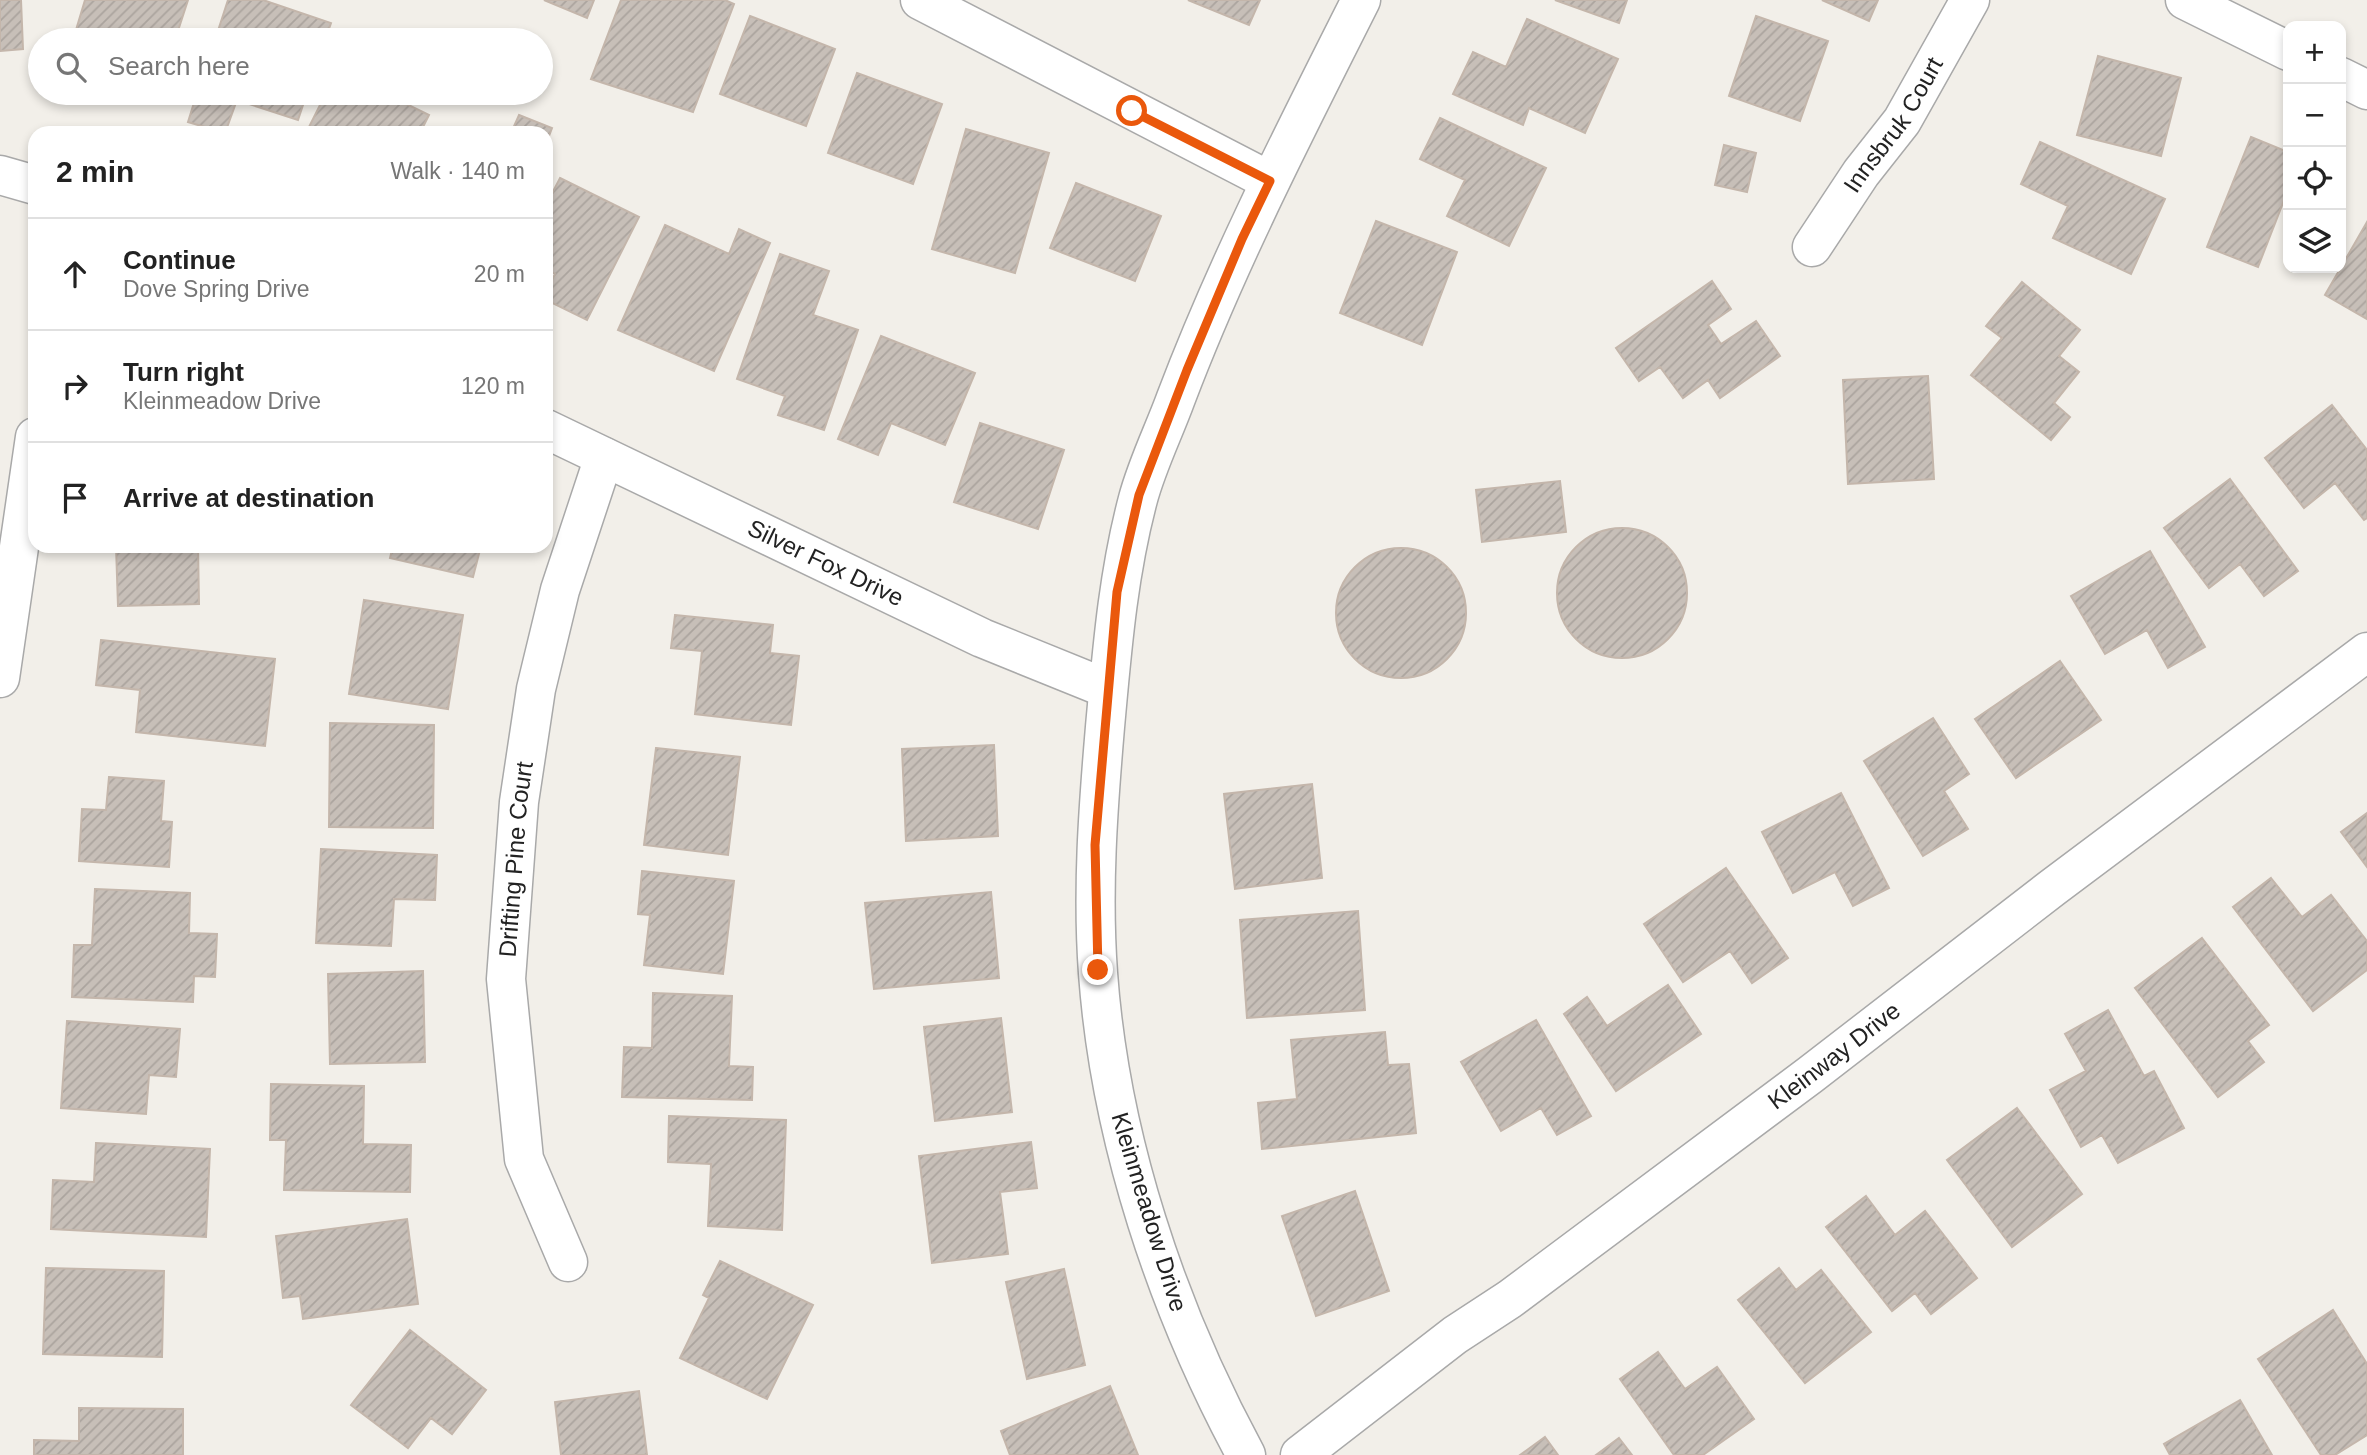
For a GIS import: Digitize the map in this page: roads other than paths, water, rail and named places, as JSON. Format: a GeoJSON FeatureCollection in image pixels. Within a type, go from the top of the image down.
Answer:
{"type":"FeatureCollection","features":[{"type":"Feature","properties":{"kind":"street"},"geometry":{"type":"LineString","coordinates":[[919,0],[1270,181]]}},
{"type":"Feature","properties":{"kind":"street","name":"Kleinmeadow Drive"},"geometry":{"type":"LineString","coordinates":[[1246,1455],[1216,1399],[1182,1321],[1128,1156],[1114,1097],[1098,970],[1095,845],[1117,592],[1139,495],[1187,370],[1242,239],[1361,0]]}},
{"type":"Feature","properties":{"kind":"street","name":"Innsbruk Court"},"geometry":{"type":"LineString","coordinates":[[1812,247],[1861,173],[1902,121],[1970,0]]}},
{"type":"Feature","properties":{"kind":"street"},"geometry":{"type":"LineString","coordinates":[[2185,0],[2283,49]]}},
{"type":"Feature","properties":{"kind":"street"},"geometry":{"type":"LineString","coordinates":[[2346,80],[2367,90]]}},
{"type":"Feature","properties":{"kind":"street"},"geometry":{"type":"LineString","coordinates":[[0,175],[28,183]]}},
{"type":"Feature","properties":{"kind":"street","name":"Silver Fox Drive"},"geometry":{"type":"LineString","coordinates":[[553,432],[982,638],[1108,689]]}},
{"type":"Feature","properties":{"kind":"street","name":"Drifting Pine Court"},"geometry":{"type":"LineString","coordinates":[[568,1262],[524,1159],[506,979],[519,802],[536,689],[560,590],[604,457]]}},
{"type":"Feature","properties":{"kind":"street"},"geometry":{"type":"LineString","coordinates":[[0,678],[28,485]]}},
{"type":"Feature","properties":{"kind":"street","name":"Kleinway Drive"},"geometry":{"type":"LineString","coordinates":[[1300,1455],[1455,1335],[1510,1299],[1810,1075],[2052,888],[2367,652]]}}]}
